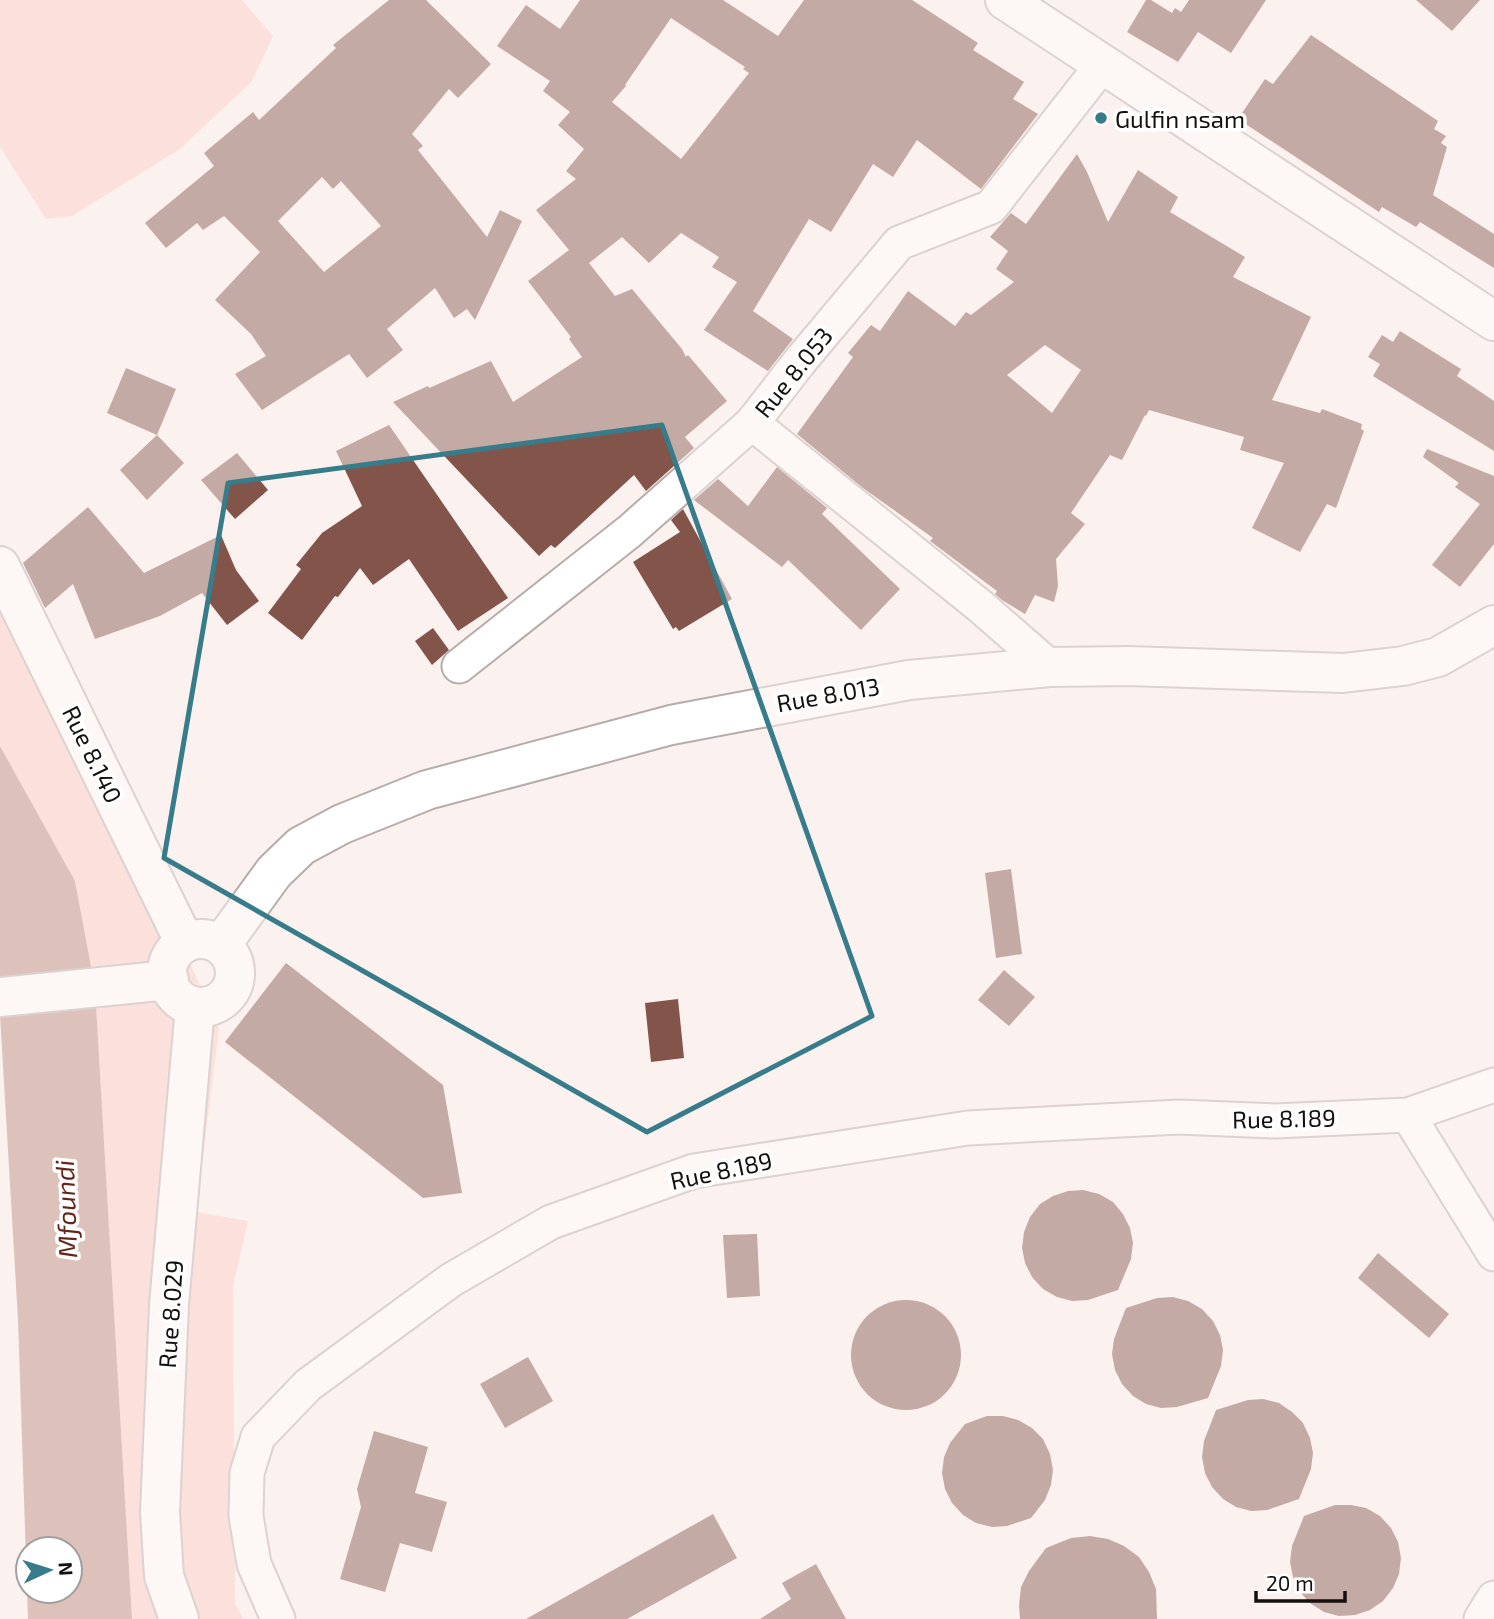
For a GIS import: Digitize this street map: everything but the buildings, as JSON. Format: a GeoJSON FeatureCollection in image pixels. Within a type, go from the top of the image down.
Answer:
{"type":"FeatureCollection","features":[{"type":"Feature","properties":{"kind":"main road"},"geometry":{"type":"LineString","coordinates":[[1005,0],[1494,321]]}},
{"type":"Feature","properties":{"kind":"main road","name":"Rue 8.140"},"geometry":{"type":"LineString","coordinates":[[0,566],[203,944]]}},
{"type":"Feature","properties":{"kind":"main road","name":"Rue 8.013"},"geometry":{"type":"LineString","coordinates":[[203,944],[301,845],[342,824],[427,790],[671,725],[909,680],[1050,667],[1128,666],[1343,673],[1403,666],[1438,657],[1494,625]]}},
{"type":"Feature","properties":{"kind":"main road"},"geometry":{"type":"LineString","coordinates":[[8,996],[95,988],[182,994],[212,1006],[225,998],[234,985],[236,970],[231,955],[203,944],[178,947],[169,960],[182,994]]}},
{"type":"Feature","properties":{"kind":"main road","name":"Rue 8.029"},"geometry":{"type":"LineString","coordinates":[[179,1619],[163,1576],[160,1513],[182,994]]}},
{"type":"Feature","properties":{"kind":"street","name":"Rue 8.053"},"geometry":{"type":"LineString","coordinates":[[459,666],[630,531],[752,423],[899,243],[991,208],[1103,64]]}},
{"type":"Feature","properties":{"kind":"street"},"geometry":{"type":"LineString","coordinates":[[752,423],[981,606],[1050,667]]}},
{"type":"Feature","properties":{"kind":"street","name":"Rue 8.189"},"geometry":{"type":"LineString","coordinates":[[278,1619],[254,1564],[246,1516],[247,1473],[258,1437],[308,1385],[440,1288],[551,1222],[694,1171],[968,1128],[1179,1117],[1275,1121],[1408,1115],[1494,1086]]}},
{"type":"Feature","properties":{"kind":"street"},"geometry":{"type":"LineString","coordinates":[[1408,1115],[1494,1254]]}},
{"type":"Feature","properties":{"kind":"street"},"geometry":{"type":"LineString","coordinates":[[1481,1619],[1494,1598]]}},
{"type":"Feature","properties":{"kind":"highlighted area"},"geometry":{"type":"Polygon","coordinates":[[[662,425],[872,1016],[647,1132],[164,858],[228,483],[662,425]]]}},
{"type":"Feature","properties":{"kind":"shaded area"},"geometry":{"type":"Polygon","coordinates":[[[0,0],[242,0],[273,36],[252,81],[180,149],[72,216],[46,219],[0,147],[0,0]]]}},
{"type":"Feature","properties":{"kind":"shaded area"},"geometry":{"type":"Polygon","coordinates":[[[0,566],[138,848],[219,1028],[196,1212],[248,1221],[233,1286],[235,1603],[243,1619],[132,1619],[95,988],[75,881],[0,746],[0,566]]]}},
{"type":"Feature","properties":{"kind":"water","name":"Mfoundi"},"geometry":{"type":"Polygon","coordinates":[[[0,746],[75,881],[95,988],[132,1619],[28,1619],[28,1605],[84,1605],[84,1535],[25,1535],[18,1319],[0,1015],[0,746]]]}},
{"type":"Feature","properties":{"kind":"place","name":"Gulfin nsam"},"geometry":{"type":"Point","coordinates":[1101,118]}}]}
